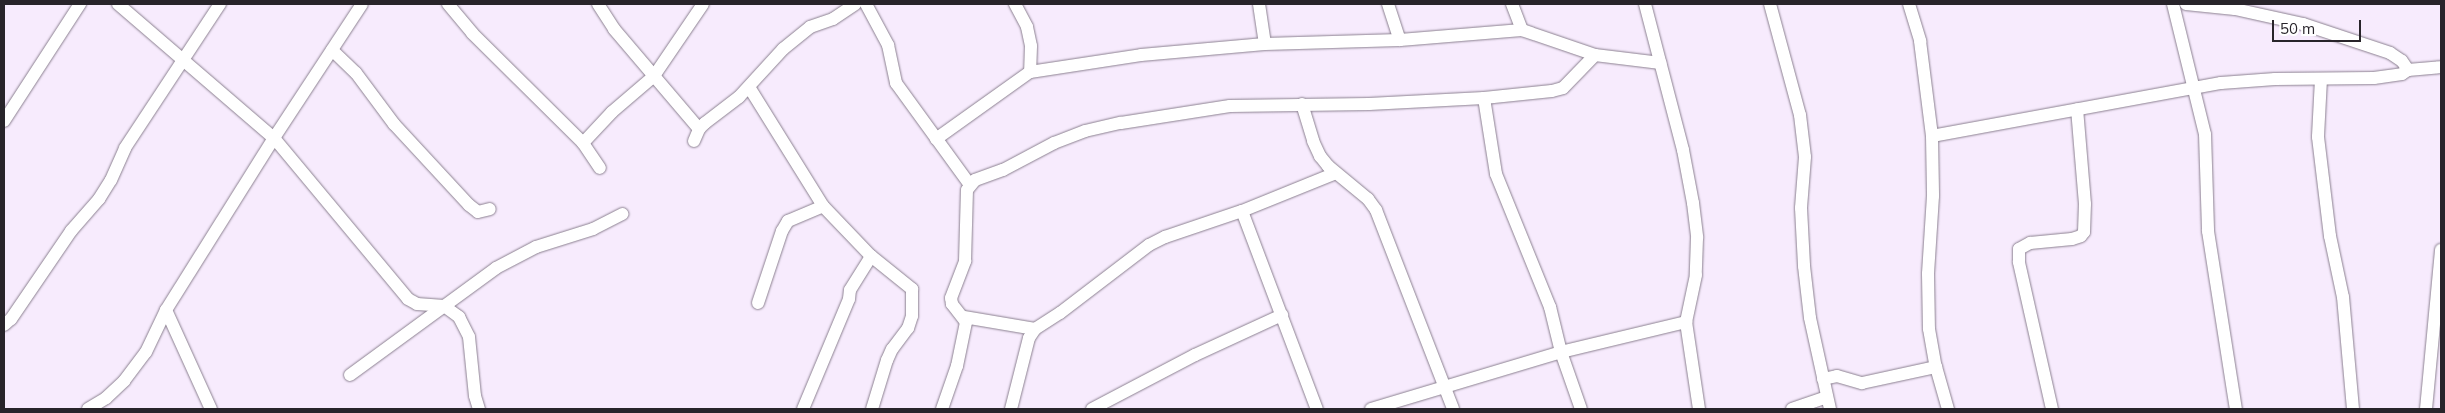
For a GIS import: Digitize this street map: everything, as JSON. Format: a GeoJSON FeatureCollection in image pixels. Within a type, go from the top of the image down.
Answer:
{"type":"FeatureCollection","features":[{"type":"Feature","properties":{"kind":"street"},"geometry":{"type":"LineString","coordinates":[[4,121],[80,4]]}},
{"type":"Feature","properties":{"kind":"street"},"geometry":{"type":"LineString","coordinates":[[118,4],[183,62],[274,138],[408,299],[417,304],[444,306],[459,317],[469,337],[475,396],[479,409]]}},
{"type":"Feature","properties":{"kind":"street"},"geometry":{"type":"LineString","coordinates":[[4,325],[11,319],[71,231],[99,199],[111,180],[125,148],[220,4]]}},
{"type":"Feature","properties":{"kind":"street"},"geometry":{"type":"LineString","coordinates":[[88,409],[106,398],[124,381],[146,352],[166,310],[274,138],[362,4]]}},
{"type":"Feature","properties":{"kind":"street"},"geometry":{"type":"LineString","coordinates":[[448,4],[472,33],[582,143],[600,168]]}},
{"type":"Feature","properties":{"kind":"street"},"geometry":{"type":"LineString","coordinates":[[598,4],[608,22],[654,76],[697,135],[749,87],[783,49],[810,27],[833,19],[855,4]]}},
{"type":"Feature","properties":{"kind":"street"},"geometry":{"type":"LineString","coordinates":[[582,143],[612,112],[654,76],[703,4]]}},
{"type":"Feature","properties":{"kind":"street"},"geometry":{"type":"LineString","coordinates":[[866,4],[888,45],[896,83],[970,184]]}},
{"type":"Feature","properties":{"kind":"street"},"geometry":{"type":"LineString","coordinates":[[1015,4],[1026,27],[1031,46],[1030,72]]}},
{"type":"Feature","properties":{"kind":"street"},"geometry":{"type":"LineString","coordinates":[[1259,4],[1265,44]]}},
{"type":"Feature","properties":{"kind":"street"},"geometry":{"type":"LineString","coordinates":[[1388,4],[1400,40]]}},
{"type":"Feature","properties":{"kind":"street"},"geometry":{"type":"LineString","coordinates":[[1512,4],[1522,30]]}},
{"type":"Feature","properties":{"kind":"street"},"geometry":{"type":"LineString","coordinates":[[1645,4],[1683,150],[1696,238],[1696,275],[1686,322],[1699,409]]}},
{"type":"Feature","properties":{"kind":"street"},"geometry":{"type":"LineString","coordinates":[[1770,4],[1800,115],[1805,157],[1801,208],[1804,266],[1810,318],[1829,403],[1792,409]]}},
{"type":"Feature","properties":{"kind":"street"},"geometry":{"type":"LineString","coordinates":[[1909,4],[1920,41],[1932,136],[1933,196],[1928,274],[1928,329],[1948,409]]}},
{"type":"Feature","properties":{"kind":"street"},"geometry":{"type":"LineString","coordinates":[[2173,4],[2205,134],[2208,231],[2236,409]]}},
{"type":"Feature","properties":{"kind":"street"},"geometry":{"type":"LineString","coordinates":[[2186,4],[2235,10],[2304,24],[2390,53],[2402,61],[2408,70]]}},
{"type":"Feature","properties":{"kind":"street"},"geometry":{"type":"LineString","coordinates":[[936,139],[1030,72],[1141,55],[1265,44],[1400,40],[1522,30],[1596,55],[1661,63]]}},
{"type":"Feature","properties":{"kind":"street"},"geometry":{"type":"LineString","coordinates":[[332,50],[356,73],[394,124],[469,205],[478,212],[490,209]]}},
{"type":"Feature","properties":{"kind":"street"},"geometry":{"type":"LineString","coordinates":[[942,409],[957,366],[966,322],[952,304],[951,298],[965,261],[967,190],[970,184],[1054,143],[1085,131],[1121,123],[1230,106],[1484,98],[1552,91],[1563,88],[1574,79],[1596,55]]}},
{"type":"Feature","properties":{"kind":"street"},"geometry":{"type":"LineString","coordinates":[[1932,136],[2194,88],[2274,78],[2374,78],[2402,74],[2408,70],[2441,67]]}},
{"type":"Feature","properties":{"kind":"street"},"geometry":{"type":"LineString","coordinates":[[2321,79],[2318,138],[2330,236],[2343,297],[2353,409]]}},
{"type":"Feature","properties":{"kind":"street"},"geometry":{"type":"LineString","coordinates":[[749,87],[824,206],[871,256],[908,284],[913,295],[912,316],[908,328],[892,349],[887,360],[872,409]]}},
{"type":"Feature","properties":{"kind":"street"},"geometry":{"type":"LineString","coordinates":[[1484,98],[1496,174],[1550,307],[1560,352],[1581,409]]}},
{"type":"Feature","properties":{"kind":"street"},"geometry":{"type":"LineString","coordinates":[[1302,104],[1313,141],[1320,156],[1336,173],[1368,199],[1376,210],[1446,386],[1453,409]]}},
{"type":"Feature","properties":{"kind":"street"},"geometry":{"type":"LineString","coordinates":[[2052,409],[2019,262],[2020,249],[2030,243],[2072,239],[2081,236],[2084,232],[2086,204],[2077,109]]}},
{"type":"Feature","properties":{"kind":"street"},"geometry":{"type":"LineString","coordinates":[[1011,409],[1029,338],[1035,330],[1149,245],[1165,237],[1242,210],[1336,173]]}},
{"type":"Feature","properties":{"kind":"street"},"geometry":{"type":"LineString","coordinates":[[758,303],[782,231],[788,221],[824,206]]}},
{"type":"Feature","properties":{"kind":"street"},"geometry":{"type":"LineString","coordinates":[[1242,210],[1317,409]]}},
{"type":"Feature","properties":{"kind":"street"},"geometry":{"type":"LineString","coordinates":[[350,376],[496,268],[536,247],[593,229],[622,214]]}},
{"type":"Feature","properties":{"kind":"street"},"geometry":{"type":"LineString","coordinates":[[2426,409],[2441,250]]}},
{"type":"Feature","properties":{"kind":"street"},"geometry":{"type":"LineString","coordinates":[[802,409],[849,299],[850,290],[871,256]]}},
{"type":"Feature","properties":{"kind":"street"},"geometry":{"type":"LineString","coordinates":[[166,310],[211,409]]}},
{"type":"Feature","properties":{"kind":"street"},"geometry":{"type":"LineString","coordinates":[[1092,409],[1195,355],[1282,315]]}},
{"type":"Feature","properties":{"kind":"street"},"geometry":{"type":"LineString","coordinates":[[964,317],[1035,330]]}},
{"type":"Feature","properties":{"kind":"street"},"geometry":{"type":"LineString","coordinates":[[1371,409],[1560,352],[1686,322]]}},
{"type":"Feature","properties":{"kind":"street"},"geometry":{"type":"LineString","coordinates":[[1823,379],[1837,376],[1862,383],[1936,367]]}}]}
